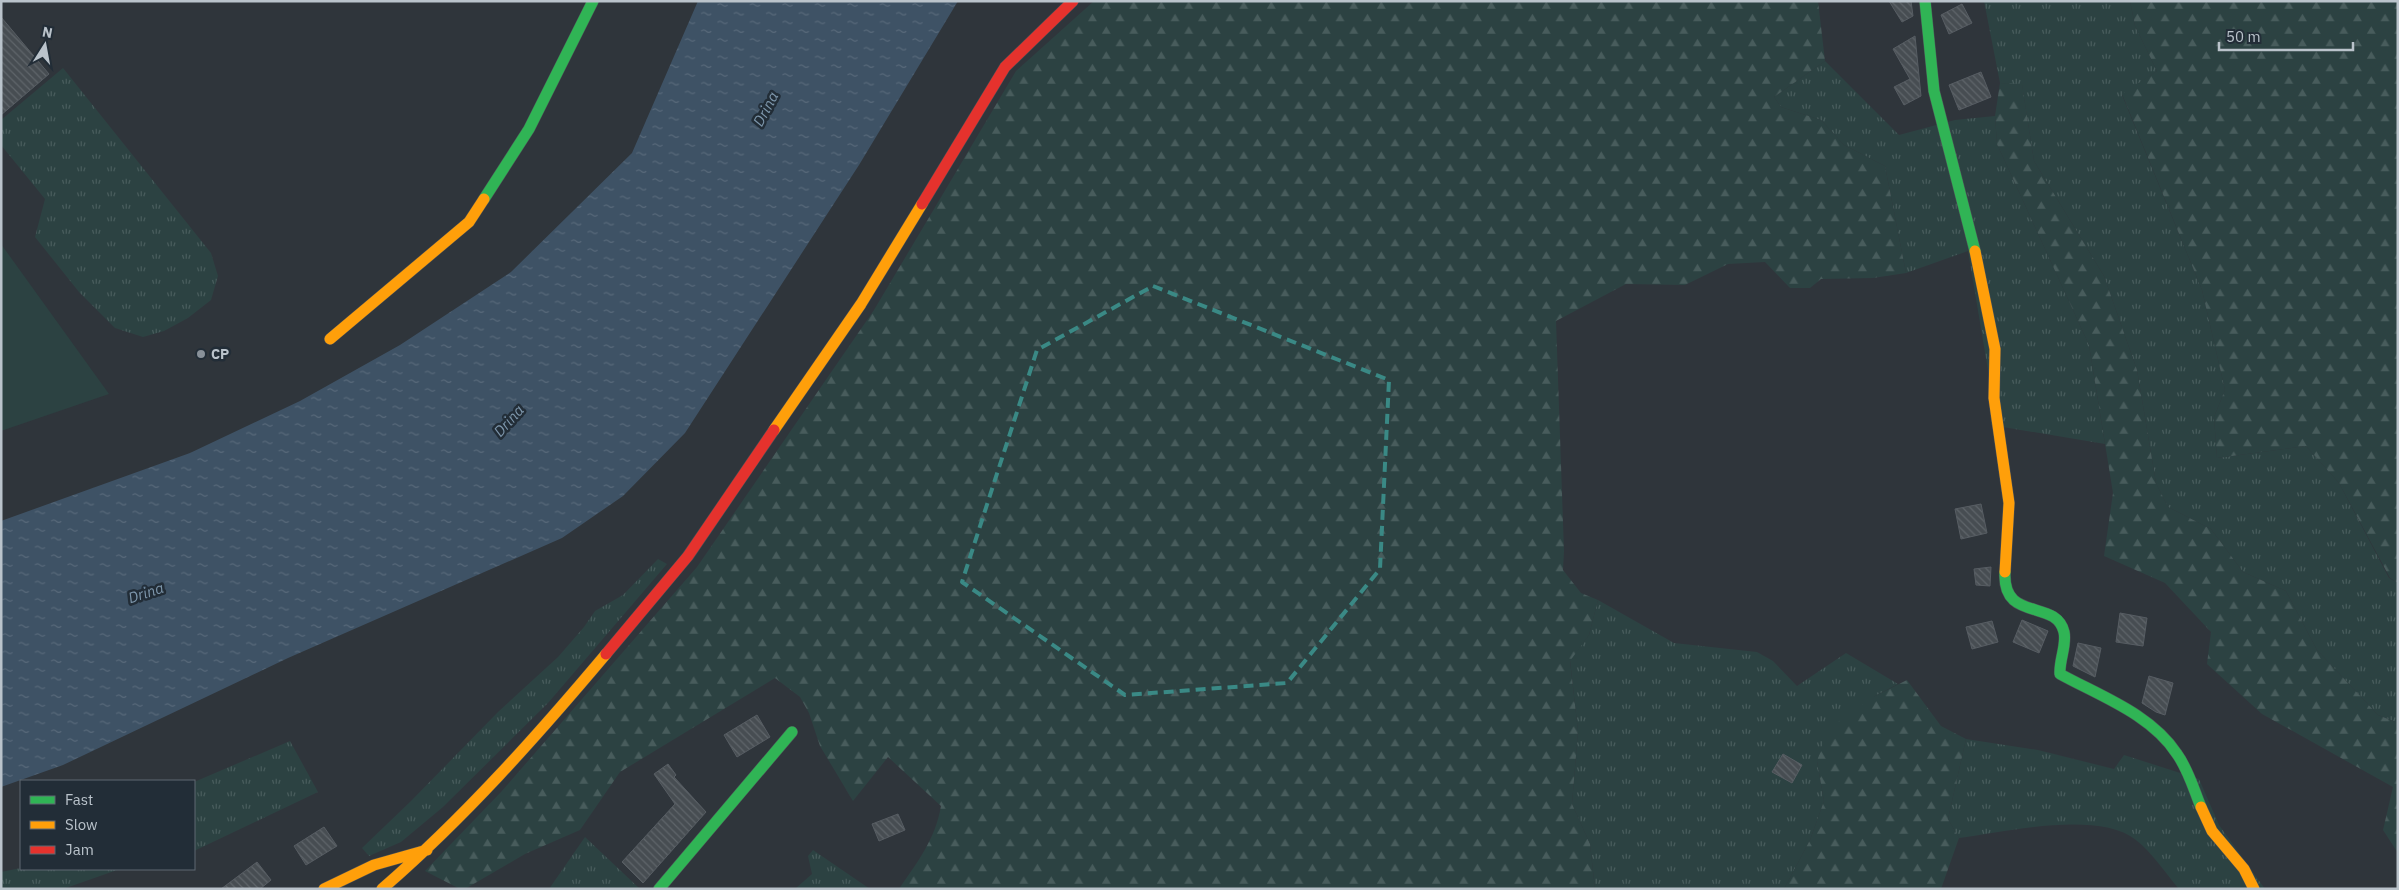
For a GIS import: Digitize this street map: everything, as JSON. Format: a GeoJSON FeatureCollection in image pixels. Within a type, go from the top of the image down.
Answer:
{"type":"FeatureCollection","features":[{"type":"Feature","properties":{"kind":"street"},"geometry":{"type":"LineString","coordinates":[[330,339],[469,222],[529,129],[593,1]]}},
{"type":"Feature","properties":{"kind":"street"},"geometry":{"type":"LineString","coordinates":[[382,889],[428,849],[558,711],[688,556],[861,304],[1005,66],[1073,1]]}},
{"type":"Feature","properties":{"kind":"street"},"geometry":{"type":"LineString","coordinates":[[1925,1],[1934,91],[1977,258],[1995,348],[1994,398],[2010,503],[2004,586],[2010,598],[2058,621],[2064,629],[2065,639],[2058,666],[2060,674],[2134,714],[2162,735],[2178,756],[2212,832],[2244,870],[2254,889]]}},
{"type":"Feature","properties":{"kind":"street"},"geometry":{"type":"LineString","coordinates":[[659,889],[792,732]]}},
{"type":"Feature","properties":{"kind":"street"},"geometry":{"type":"LineString","coordinates":[[324,889],[344,877],[383,860],[428,849]]}},
{"type":"Feature","properties":{"kind":"highlighted area"},"geometry":{"type":"Polygon","coordinates":[[[1153,286],[1389,380],[1380,569],[1287,683],[1125,695],[962,582],[1037,350],[1153,286]]]}},
{"type":"Feature","properties":{"kind":"green space"},"geometry":{"type":"Polygon","coordinates":[[[1094,1],[1818,1],[1825,61],[1774,97],[1781,107],[1821,120],[1844,145],[1885,166],[1906,273],[1873,278],[1821,279],[1810,288],[1790,288],[1765,262],[1728,264],[1685,285],[1626,284],[1556,321],[1564,551],[1563,570],[1581,593],[1598,600],[1589,635],[1570,661],[1578,731],[1572,804],[1590,844],[1595,889],[899,889],[930,840],[941,806],[888,757],[853,801],[820,746],[809,713],[800,697],[775,678],[620,772],[580,830],[525,854],[465,889],[460,889],[425,871],[501,792],[697,567],[874,310],[1016,71],[1094,1]]]}},
{"type":"Feature","properties":{"kind":"green space"},"geometry":{"type":"Polygon","coordinates":[[[1984,1],[2130,1],[2135,26],[2157,71],[2122,95],[2202,290],[2225,390],[2214,417],[2217,458],[2306,446],[2339,483],[2389,578],[2398,583],[2398,723],[2378,715],[2317,650],[2286,591],[2243,572],[2211,529],[2168,507],[2156,483],[2137,370],[2104,276],[2034,161],[2022,85],[2000,83],[1984,1]]]}},
{"type":"Feature","properties":{"kind":"green space"},"geometry":{"type":"Polygon","coordinates":[[[2130,1],[2398,1],[2398,583],[2390,578],[2339,483],[2306,446],[2217,458],[2214,417],[2225,390],[2202,290],[2122,94],[2157,71],[2135,26],[2130,1]]]}},
{"type":"Feature","properties":{"kind":"green space"},"geometry":{"type":"Polygon","coordinates":[[[1825,61],[1899,135],[1955,120],[1995,116],[1997,144],[2089,345],[2105,444],[1991,425],[1989,376],[1968,251],[1906,273],[1885,166],[1844,145],[1821,120],[1781,107],[1774,97],[1825,61]]]}},
{"type":"Feature","properties":{"kind":"green space"},"geometry":{"type":"Polygon","coordinates":[[[63,68],[211,253],[218,276],[211,300],[188,318],[164,331],[143,337],[115,328],[79,292],[35,237],[45,199],[1,145],[1,120],[63,68]]]}},
{"type":"Feature","properties":{"kind":"green space"},"geometry":{"type":"Polygon","coordinates":[[[2000,83],[2022,84],[2034,161],[2104,276],[2137,370],[2156,483],[2168,507],[2211,529],[2243,572],[2286,591],[2317,650],[2378,715],[2398,723],[2398,853],[2383,830],[2393,787],[2262,714],[2207,664],[2211,632],[2165,583],[2104,556],[2113,493],[2089,345],[1997,144],[1995,116],[2000,83]]]}},
{"type":"Feature","properties":{"kind":"green space"},"geometry":{"type":"Polygon","coordinates":[[[1,244],[109,394],[1,431],[1,244]]]}},
{"type":"Feature","properties":{"kind":"green space"},"geometry":{"type":"Polygon","coordinates":[[[658,559],[667,564],[548,703],[443,807],[401,842],[369,856],[362,848],[498,712],[558,657],[595,611],[623,595],[658,559]]]}},
{"type":"Feature","properties":{"kind":"green space"},"geometry":{"type":"Polygon","coordinates":[[[1598,600],[1674,643],[1757,652],[1773,661],[1797,686],[1846,653],[1898,684],[1875,696],[1817,761],[1824,801],[1810,840],[1784,889],[1595,889],[1590,844],[1572,804],[1578,731],[1570,660],[1589,635],[1598,600]]]}},
{"type":"Feature","properties":{"kind":"green space"},"geometry":{"type":"Polygon","coordinates":[[[1907,680],[1941,726],[1966,739],[1948,819],[1959,838],[1941,889],[1784,889],[1810,840],[1824,801],[1817,761],[1828,729],[1875,696],[1907,680]]]}},
{"type":"Feature","properties":{"kind":"green space"},"geometry":{"type":"Polygon","coordinates":[[[1966,739],[2038,750],[2114,769],[2124,755],[2199,779],[2219,825],[2265,889],[2179,889],[2153,856],[2136,840],[2119,831],[2099,826],[2075,825],[2025,828],[1959,838],[1948,819],[1966,739]]]}},
{"type":"Feature","properties":{"kind":"green space"},"geometry":{"type":"Polygon","coordinates":[[[290,741],[318,792],[195,851],[195,782],[290,741]]]}},
{"type":"Feature","properties":{"kind":"green space"},"geometry":{"type":"Polygon","coordinates":[[[585,837],[640,889],[549,889],[585,837]]]}},
{"type":"Feature","properties":{"kind":"green space"},"geometry":{"type":"Polygon","coordinates":[[[813,850],[870,889],[795,889],[812,874],[808,856],[813,850]]]}},
{"type":"Feature","properties":{"kind":"green space"},"geometry":{"type":"Polygon","coordinates":[[[20,868],[20,870],[117,870],[63,889],[1,889],[1,872],[20,868]]]}},
{"type":"Feature","properties":{"kind":"water","name":"Drina"},"geometry":{"type":"Polygon","coordinates":[[[698,1],[958,1],[859,165],[685,433],[623,496],[562,538],[288,658],[63,765],[1,787],[1,521],[190,453],[300,401],[400,345],[511,272],[632,153],[698,1]]]}},
{"type":"Feature","properties":{"kind":"building"},"geometry":{"type":"Polygon","coordinates":[[[1889,1],[1911,1],[1913,16],[1902,22],[1889,1]]]}},
{"type":"Feature","properties":{"kind":"building"},"geometry":{"type":"Polygon","coordinates":[[[1962,4],[1972,23],[1949,34],[1941,15],[1962,4]]]}},
{"type":"Feature","properties":{"kind":"building"},"geometry":{"type":"Polygon","coordinates":[[[1,17],[49,74],[1,115],[1,17]]]}},
{"type":"Feature","properties":{"kind":"building"},"geometry":{"type":"Polygon","coordinates":[[[1915,36],[1921,96],[1904,105],[1894,87],[1910,79],[1893,49],[1915,36]]]}},
{"type":"Feature","properties":{"kind":"building"},"geometry":{"type":"Polygon","coordinates":[[[1981,72],[1991,97],[1959,110],[1949,85],[1981,72]]]}},
{"type":"Feature","properties":{"kind":"building"},"geometry":{"type":"Polygon","coordinates":[[[1981,504],[1987,533],[1961,539],[1955,509],[1981,504]]]}},
{"type":"Feature","properties":{"kind":"building"},"geometry":{"type":"Polygon","coordinates":[[[1991,567],[1990,586],[1976,585],[1974,569],[1991,567]]]}},
{"type":"Feature","properties":{"kind":"building"},"geometry":{"type":"Polygon","coordinates":[[[2120,613],[2147,618],[2143,646],[2116,642],[2120,613]]]}},
{"type":"Feature","properties":{"kind":"building"},"geometry":{"type":"Polygon","coordinates":[[[2022,620],[2048,631],[2039,653],[2013,642],[2022,620]]]}},
{"type":"Feature","properties":{"kind":"building"},"geometry":{"type":"Polygon","coordinates":[[[1992,621],[1998,642],[1972,649],[1966,627],[1992,621]]]}},
{"type":"Feature","properties":{"kind":"building"},"geometry":{"type":"Polygon","coordinates":[[[2078,643],[2101,648],[2095,677],[2073,666],[2078,643]]]}},
{"type":"Feature","properties":{"kind":"building"},"geometry":{"type":"Polygon","coordinates":[[[2149,676],[2173,683],[2165,715],[2156,712],[2142,703],[2149,676]]]}},
{"type":"Feature","properties":{"kind":"building"},"geometry":{"type":"Polygon","coordinates":[[[757,715],[770,737],[737,757],[724,735],[757,715]]]}},
{"type":"Feature","properties":{"kind":"building"},"geometry":{"type":"Polygon","coordinates":[[[1783,754],[1802,765],[1792,783],[1772,772],[1783,754]]]}},
{"type":"Feature","properties":{"kind":"building"},"geometry":{"type":"Polygon","coordinates":[[[668,764],[676,775],[674,777],[706,812],[643,883],[622,862],[675,804],[654,774],[668,764]]]}},
{"type":"Feature","properties":{"kind":"building"},"geometry":{"type":"Polygon","coordinates":[[[898,814],[905,830],[879,841],[872,824],[898,814]]]}},
{"type":"Feature","properties":{"kind":"building"},"geometry":{"type":"Polygon","coordinates":[[[324,827],[337,846],[306,865],[294,846],[324,827]]]}},
{"type":"Feature","properties":{"kind":"building"},"geometry":{"type":"Polygon","coordinates":[[[257,862],[271,880],[260,889],[221,889],[257,862]]]}},
{"type":"Feature","properties":{"kind":"traffic: fast"},"geometry":{"type":"LineString","coordinates":[[484,199],[529,129],[593,1]]}},
{"type":"Feature","properties":{"kind":"traffic: fast"},"geometry":{"type":"LineString","coordinates":[[1925,1],[1934,91],[1975,251]]}},
{"type":"Feature","properties":{"kind":"traffic: fast"},"geometry":{"type":"LineString","coordinates":[[2005,572],[2006,588],[2012,598],[2020,604],[2051,615],[2059,622],[2065,637],[2060,674],[2124,707],[2166,740],[2188,773],[2201,807]]}},
{"type":"Feature","properties":{"kind":"traffic: fast"},"geometry":{"type":"LineString","coordinates":[[659,889],[792,732]]}},
{"type":"Feature","properties":{"kind":"traffic: slow"},"geometry":{"type":"LineString","coordinates":[[330,339],[469,222],[484,199]]}},
{"type":"Feature","properties":{"kind":"traffic: slow"},"geometry":{"type":"LineString","coordinates":[[774,430],[861,304],[922,204]]}},
{"type":"Feature","properties":{"kind":"traffic: slow"},"geometry":{"type":"LineString","coordinates":[[1975,251],[1995,349],[1994,398],[2009,503],[2005,572]]}},
{"type":"Feature","properties":{"kind":"traffic: slow"},"geometry":{"type":"LineString","coordinates":[[382,889],[442,834],[499,776],[606,654]]}},
{"type":"Feature","properties":{"kind":"traffic: slow"},"geometry":{"type":"LineString","coordinates":[[2201,807],[2212,831],[2244,869],[2254,889]]}},
{"type":"Feature","properties":{"kind":"traffic: slow"},"geometry":{"type":"LineString","coordinates":[[324,889],[374,865],[427,850]]}},
{"type":"Feature","properties":{"kind":"traffic: jam"},"geometry":{"type":"LineString","coordinates":[[922,204],[1005,67],[1073,1]]}},
{"type":"Feature","properties":{"kind":"traffic: jam"},"geometry":{"type":"LineString","coordinates":[[606,654],[688,556],[774,430]]}},
{"type":"Feature","properties":{"kind":"place","name":"CP"},"geometry":{"type":"Point","coordinates":[201,354]}}]}
